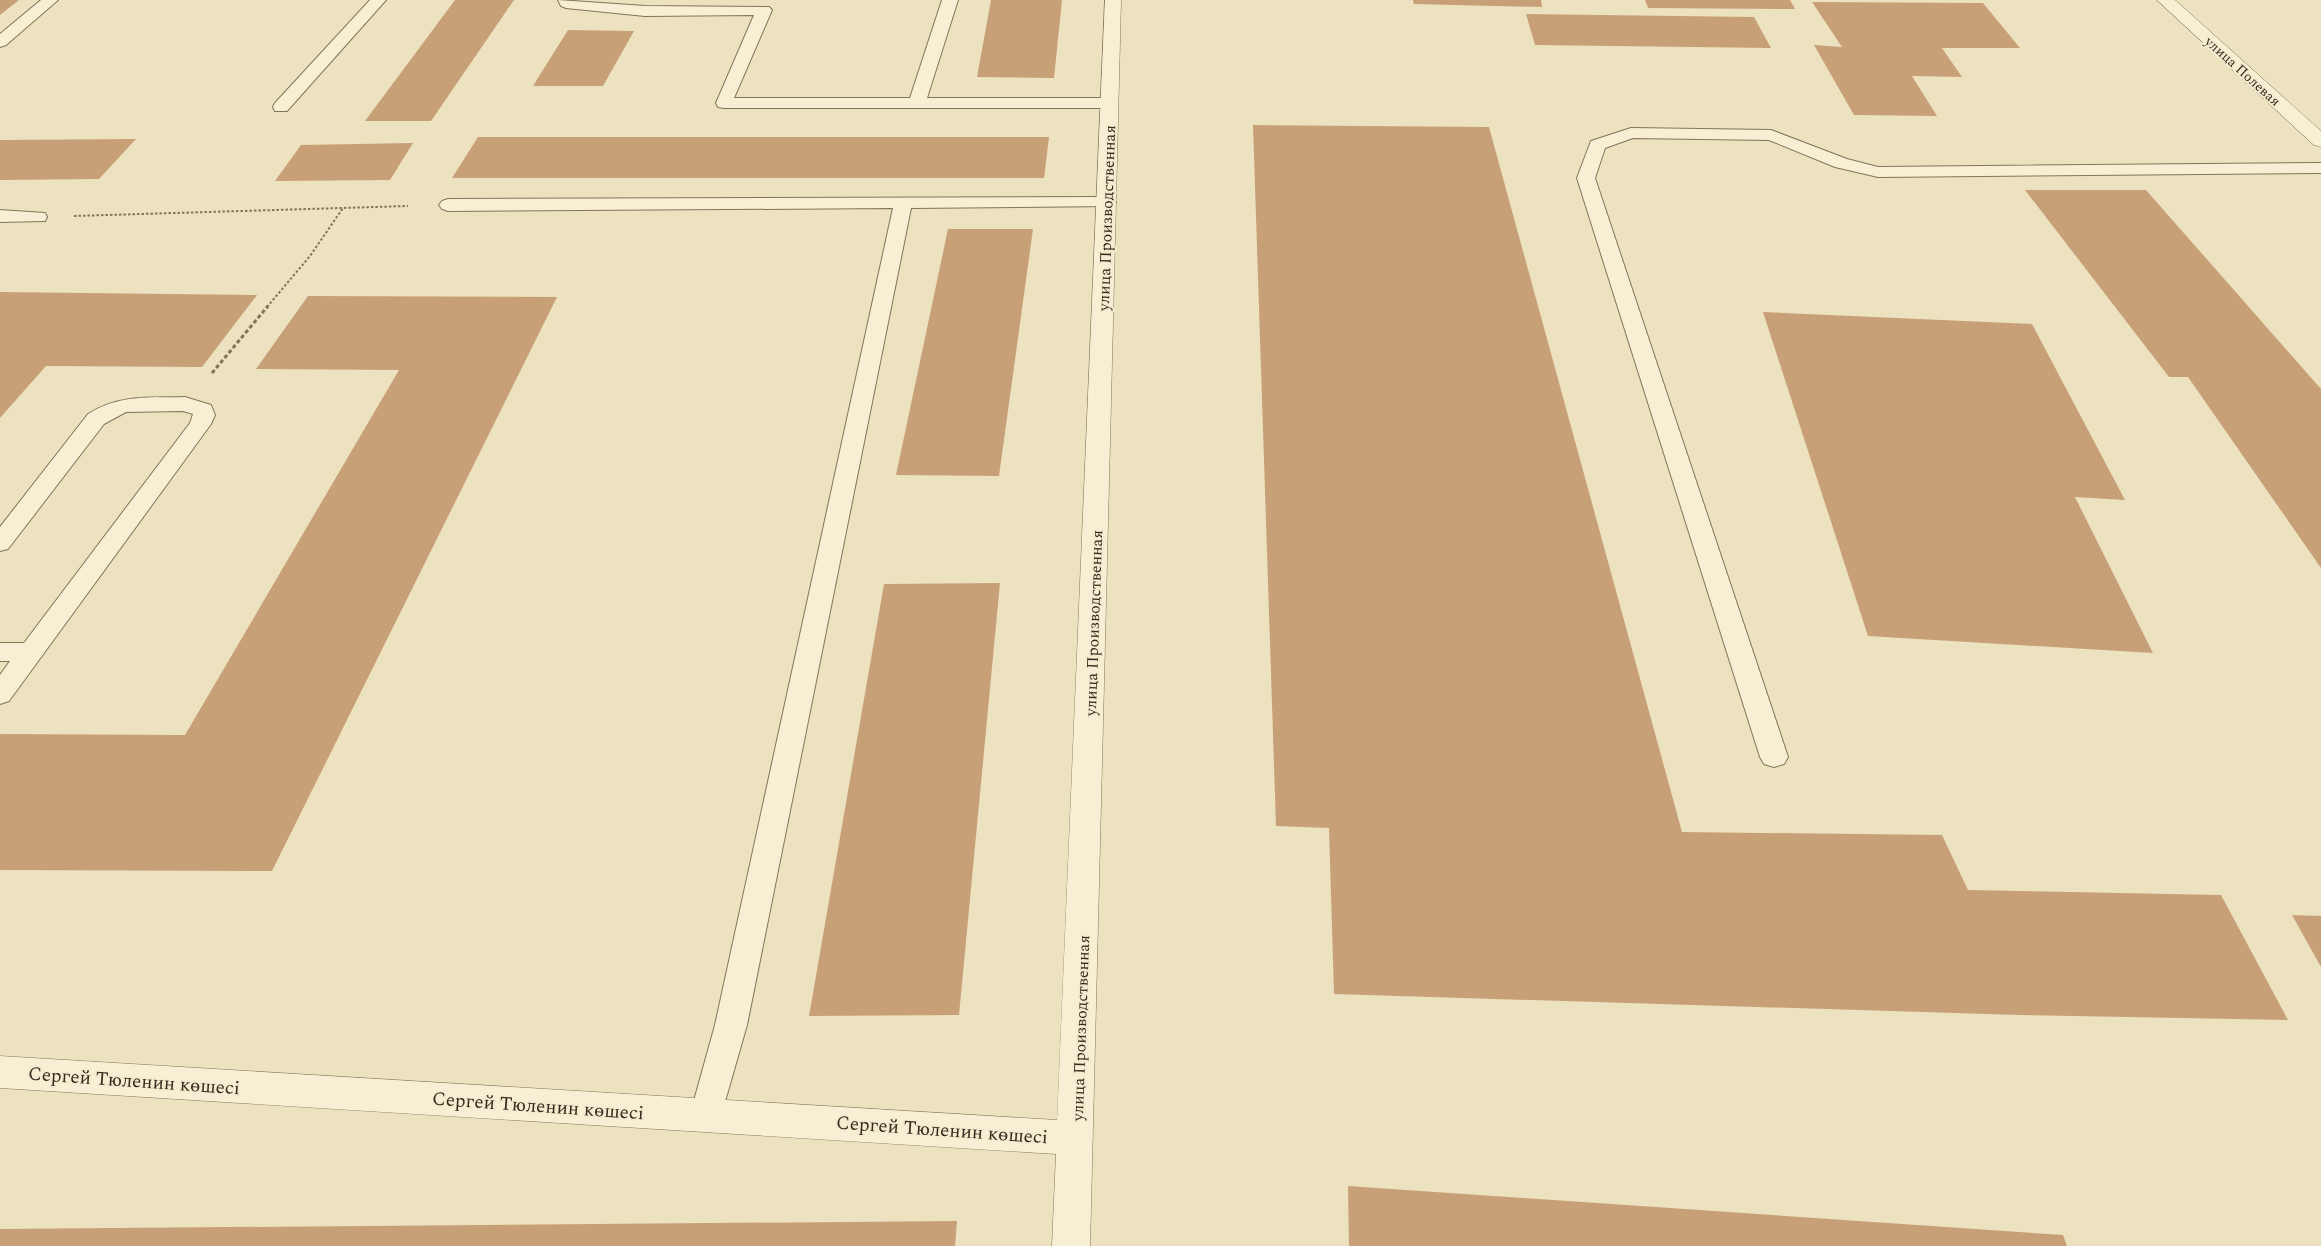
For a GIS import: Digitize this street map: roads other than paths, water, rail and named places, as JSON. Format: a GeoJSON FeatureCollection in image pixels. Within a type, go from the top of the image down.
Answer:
{"type":"FeatureCollection","features":[{"type":"Feature","properties":{"kind":"street","name":"улица Производственная"},"geometry":{"type":"LineString","coordinates":[[1071,1246],[1113,0]]}},
{"type":"Feature","properties":{"kind":"street","name":"улица Полевая"},"geometry":{"type":"LineString","coordinates":[[2166,0],[2321,141]]}},
{"type":"Feature","properties":{"kind":"street","name":"Сергей Тюленин көшесі"},"geometry":{"type":"LineString","coordinates":[[0,1072],[1076,1138]]}},
{"type":"Feature","properties":{"kind":"lane"},"geometry":{"type":"LineString","coordinates":[[0,42],[50,0]]}},
{"type":"Feature","properties":{"kind":"lane"},"geometry":{"type":"LineString","coordinates":[[281,107],[378,0]]}},
{"type":"Feature","properties":{"kind":"lane"},"geometry":{"type":"LineString","coordinates":[[566,0],[566,3],[645,11],[764,10],[724,103],[1109,103]]}},
{"type":"Feature","properties":{"kind":"lane"},"geometry":{"type":"LineString","coordinates":[[917,103],[950,0]]}},
{"type":"Feature","properties":{"kind":"lane"},"geometry":{"type":"LineString","coordinates":[[1774,757],[1586,178],[1597,145],[1631,133],[1771,135],[1842,163],[1878,172],[2321,168]]}},
{"type":"Feature","properties":{"kind":"lane"},"geometry":{"type":"LineString","coordinates":[[448,205],[1106,202]]}},
{"type":"Feature","properties":{"kind":"lane"},"geometry":{"type":"LineString","coordinates":[[706,1115],[733,1016],[903,203]]}},
{"type":"Feature","properties":{"kind":"lane"},"geometry":{"type":"LineString","coordinates":[[0,216],[38,217]]}},
{"type":"Feature","properties":{"kind":"lane"},"geometry":{"type":"LineString","coordinates":[[0,543],[96,419],[110,410],[124,405],[185,404],[203,410],[204,415],[200,424],[0,694]]}},
{"type":"Feature","properties":{"kind":"lane"},"geometry":{"type":"LineString","coordinates":[[0,652],[30,652]]}}]}
